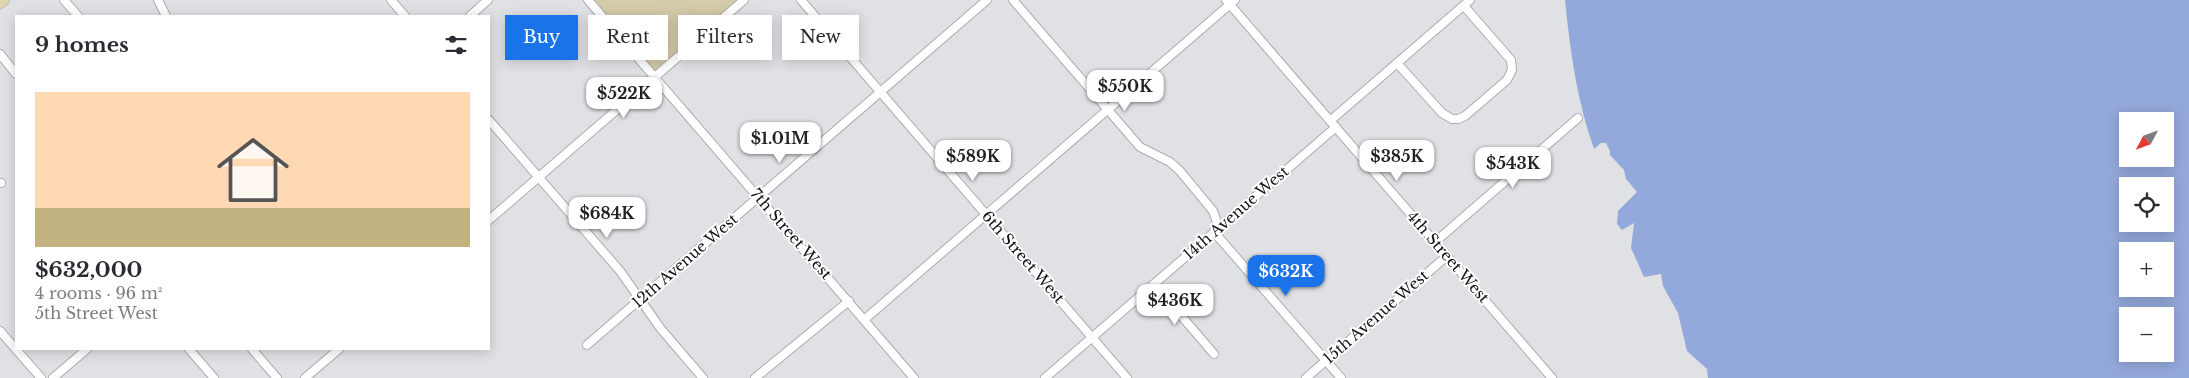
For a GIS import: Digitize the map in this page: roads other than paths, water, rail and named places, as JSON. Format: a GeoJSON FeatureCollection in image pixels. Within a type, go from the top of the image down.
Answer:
{"type":"FeatureCollection","features":[{"type":"Feature","properties":{"kind":"main road"},"geometry":{"type":"LineString","coordinates":[[0,3],[4,0]]}},
{"type":"Feature","properties":{"kind":"street"},"geometry":{"type":"LineString","coordinates":[[64,0],[77,15]]}},
{"type":"Feature","properties":{"kind":"street"},"geometry":{"type":"LineString","coordinates":[[158,0],[166,15]]}},
{"type":"Feature","properties":{"kind":"street"},"geometry":{"type":"LineString","coordinates":[[391,0],[404,15]]}},
{"type":"Feature","properties":{"kind":"street"},"geometry":{"type":"LineString","coordinates":[[471,15],[488,0]]}},
{"type":"Feature","properties":{"kind":"street","name":"7th Street West"},"geometry":{"type":"LineString","coordinates":[[588,0],[914,378]]}},
{"type":"Feature","properties":{"kind":"street"},"geometry":{"type":"LineString","coordinates":[[490,219],[744,0]]}},
{"type":"Feature","properties":{"kind":"street","name":"6th Street West"},"geometry":{"type":"LineString","coordinates":[[801,0],[1127,378]]}},
{"type":"Feature","properties":{"kind":"street","name":"12th Avenue West"},"geometry":{"type":"LineString","coordinates":[[587,345],[987,0]]}},
{"type":"Feature","properties":{"kind":"street"},"geometry":{"type":"LineString","coordinates":[[1013,0],[1140,147],[1170,162],[1180,171],[1213,211],[1216,230],[1340,378]]}},
{"type":"Feature","properties":{"kind":"street"},"geometry":{"type":"LineString","coordinates":[[865,319],[1108,110],[1230,2]]}},
{"type":"Feature","properties":{"kind":"street","name":"4th Street West"},"geometry":{"type":"LineString","coordinates":[[1230,2],[1548,377]]}},
{"type":"Feature","properties":{"kind":"street"},"geometry":{"type":"LineString","coordinates":[[1397,63],[1442,113],[1452,118],[1465,116],[1507,80],[1512,66],[1511,60],[1467,3]]}},
{"type":"Feature","properties":{"kind":"street","name":"14th Avenue West"},"geometry":{"type":"LineString","coordinates":[[1045,378],[1216,230],[1397,63],[1467,3]]}},
{"type":"Feature","properties":{"kind":"street"},"geometry":{"type":"LineString","coordinates":[[0,54],[15,73]]}},
{"type":"Feature","properties":{"kind":"street"},"geometry":{"type":"LineString","coordinates":[[1434,242],[1578,118]]}},
{"type":"Feature","properties":{"kind":"street"},"geometry":{"type":"LineString","coordinates":[[490,121],[620,271],[661,329],[703,378]]}},
{"type":"Feature","properties":{"kind":"street","name":"15th Avenue West"},"geometry":{"type":"LineString","coordinates":[[1306,378],[1447,256]]}},
{"type":"Feature","properties":{"kind":"street"},"geometry":{"type":"LineString","coordinates":[[1154,284],[1214,354]]}},
{"type":"Feature","properties":{"kind":"street"},"geometry":{"type":"LineString","coordinates":[[755,378],[849,301]]}},
{"type":"Feature","properties":{"kind":"street"},"geometry":{"type":"LineString","coordinates":[[0,331],[15,348]]}},
{"type":"Feature","properties":{"kind":"street"},"geometry":{"type":"LineString","coordinates":[[17,350],[41,378]]}},
{"type":"Feature","properties":{"kind":"street"},"geometry":{"type":"LineString","coordinates":[[53,378],[86,350]]}},
{"type":"Feature","properties":{"kind":"street"},"geometry":{"type":"LineString","coordinates":[[190,350],[214,378]]}},
{"type":"Feature","properties":{"kind":"street"},"geometry":{"type":"LineString","coordinates":[[253,350],[277,378]]}},
{"type":"Feature","properties":{"kind":"street"},"geometry":{"type":"LineString","coordinates":[[305,378],[338,350]]}},
{"type":"Feature","properties":{"kind":"water"},"geometry":{"type":"Polygon","coordinates":[[[1565,0],[2189,0],[2189,378],[1708,378],[1707,369],[1687,351],[1678,313],[1663,286],[1661,274],[1644,277],[1631,248],[1634,223],[1622,230],[1617,224],[1618,211],[1637,192],[1626,179],[1624,170],[1610,155],[1606,143],[1601,143],[1594,149],[1583,113],[1572,57],[1565,0]]]}}]}
